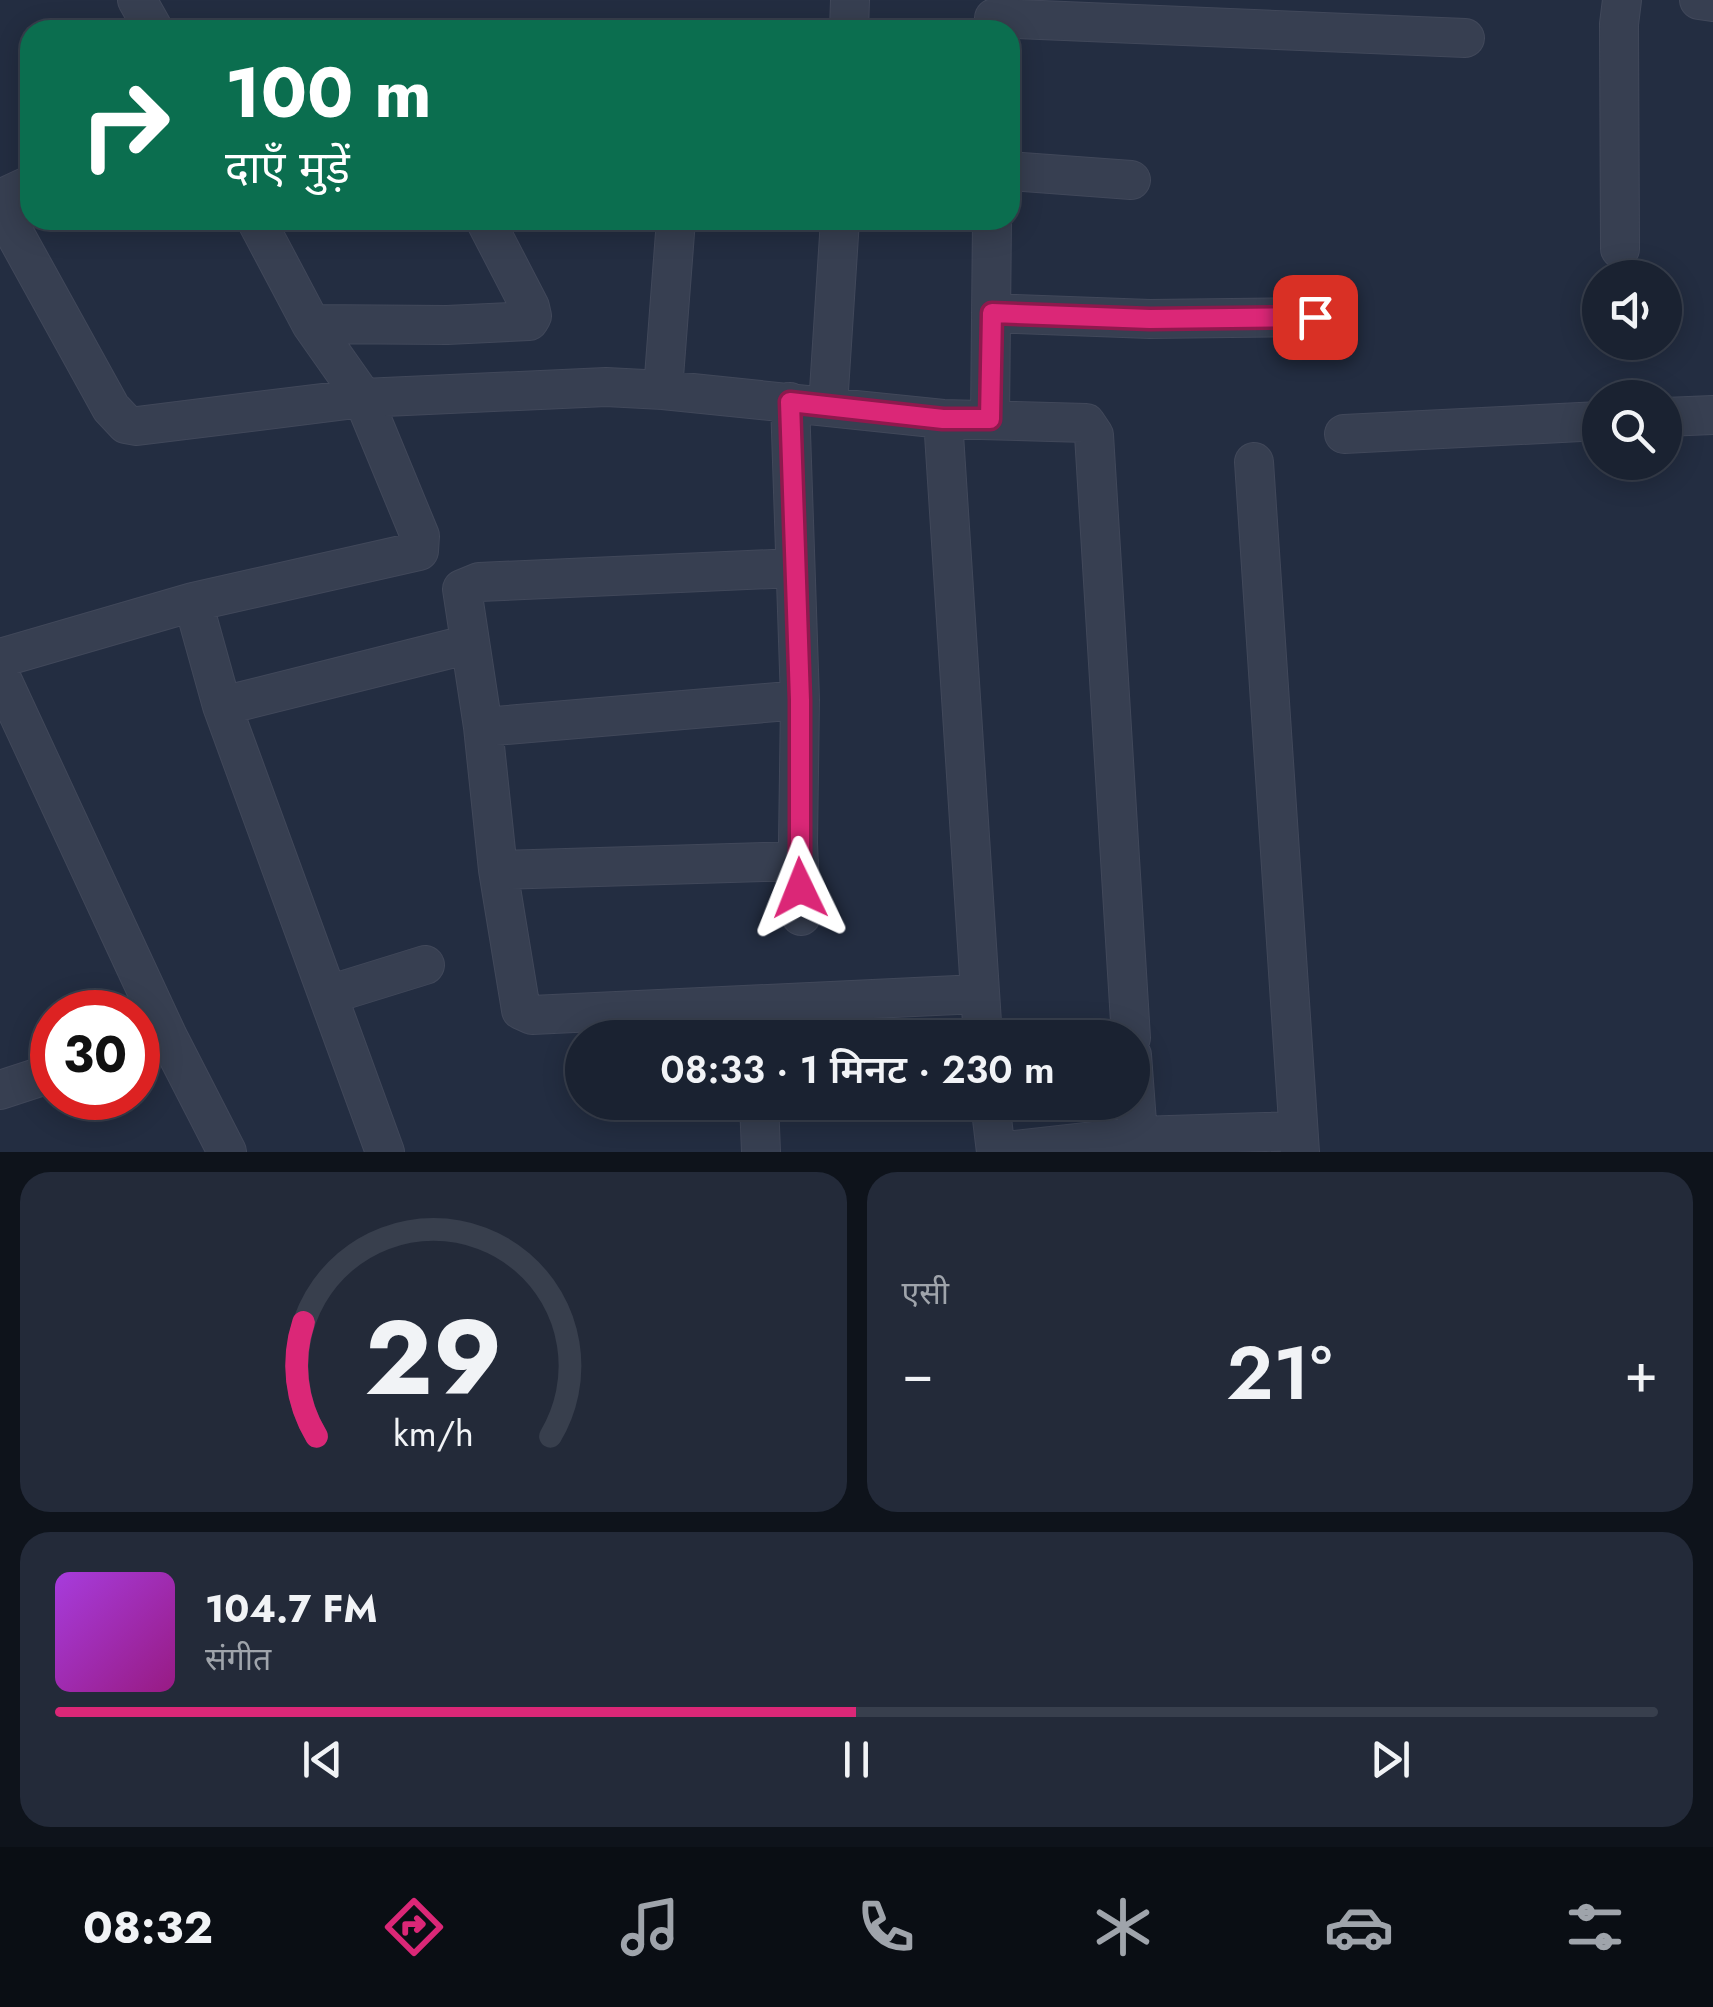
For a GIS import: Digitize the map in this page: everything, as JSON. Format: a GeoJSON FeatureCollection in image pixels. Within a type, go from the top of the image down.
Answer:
{"type":"FeatureCollection","features":[{"type":"Feature","properties":{"kind":"street"},"geometry":{"type":"LineString","coordinates":[[1620,249],[1622,0]]}},
{"type":"Feature","properties":{"kind":"street"},"geometry":{"type":"LineString","coordinates":[[1698,0],[1713,2]]}},
{"type":"Feature","properties":{"kind":"street"},"geometry":{"type":"LineString","coordinates":[[994,16],[1146,13],[1465,38]]}},
{"type":"Feature","properties":{"kind":"street"},"geometry":{"type":"LineString","coordinates":[[1020,172],[1130,180]]}},
{"type":"Feature","properties":{"kind":"street"},"geometry":{"type":"LineString","coordinates":[[0,208],[111,408],[126,424],[138,426],[363,398],[606,387],[943,419],[1086,423],[1094,435],[1131,1020]]}},
{"type":"Feature","properties":{"kind":"street"},"geometry":{"type":"LineString","coordinates":[[0,658],[194,602],[419,551],[420,536],[363,398],[310,324],[261,230]]}},
{"type":"Feature","properties":{"kind":"street"},"geometry":{"type":"LineString","coordinates":[[310,324],[447,326],[529,321],[530,307],[490,230]]}},
{"type":"Feature","properties":{"kind":"street"},"geometry":{"type":"LineString","coordinates":[[663,390],[675,230]]}},
{"type":"Feature","properties":{"kind":"street"},"geometry":{"type":"LineString","coordinates":[[828,406],[839,230]]}},
{"type":"Feature","properties":{"kind":"street"},"geometry":{"type":"LineString","coordinates":[[990,419],[992,230]]}},
{"type":"Feature","properties":{"kind":"street"},"geometry":{"type":"LineString","coordinates":[[992,313],[1150,319],[1315,317]]}},
{"type":"Feature","properties":{"kind":"street"},"geometry":{"type":"LineString","coordinates":[[790,402],[800,700],[798,861],[802,916]]}},
{"type":"Feature","properties":{"kind":"street"},"geometry":{"type":"LineString","coordinates":[[1682,417],[1713,415]]}},
{"type":"Feature","properties":{"kind":"street"},"geometry":{"type":"LineString","coordinates":[[943,419],[980,1020]]}},
{"type":"Feature","properties":{"kind":"street"},"geometry":{"type":"LineString","coordinates":[[1344,434],[1582,422]]}},
{"type":"Feature","properties":{"kind":"street"},"geometry":{"type":"LineString","coordinates":[[992,1120],[996,1152],[1138,1136],[1299,1141],[1254,462]]}},
{"type":"Feature","properties":{"kind":"street"},"geometry":{"type":"LineString","coordinates":[[794,568],[467,584],[462,589],[519,1004],[526,1013],[764,1020],[978,994]]}},
{"type":"Feature","properties":{"kind":"street"},"geometry":{"type":"LineString","coordinates":[[194,602],[222,706],[385,1152]]}},
{"type":"Feature","properties":{"kind":"street"},"geometry":{"type":"LineString","coordinates":[[222,706],[470,644]]}},
{"type":"Feature","properties":{"kind":"street"},"geometry":{"type":"LineString","coordinates":[[0,675],[131,990]]}},
{"type":"Feature","properties":{"kind":"street"},"geometry":{"type":"LineString","coordinates":[[483,726],[800,700]]}},
{"type":"Feature","properties":{"kind":"street"},"geometry":{"type":"LineString","coordinates":[[498,870],[798,861]]}},
{"type":"Feature","properties":{"kind":"street"},"geometry":{"type":"LineString","coordinates":[[328,995],[425,965]]}},
{"type":"Feature","properties":{"kind":"street"},"geometry":{"type":"LineString","coordinates":[[160,1053],[226,1152]]}},
{"type":"Feature","properties":{"kind":"street"},"geometry":{"type":"LineString","coordinates":[[0,1090],[30,1080]]}},
{"type":"Feature","properties":{"kind":"street"},"geometry":{"type":"LineString","coordinates":[[760,1120],[761,1152]]}},
{"type":"Feature","properties":{"kind":"street"},"geometry":{"type":"LineString","coordinates":[[1137,1120],[1138,1136]]}},
{"type":"Feature","properties":{"kind":"route"},"geometry":{"type":"LineString","coordinates":[[800,888],[800,700],[790,402],[943,419],[990,419],[992,313],[1150,319],[1315,317]]}}]}
